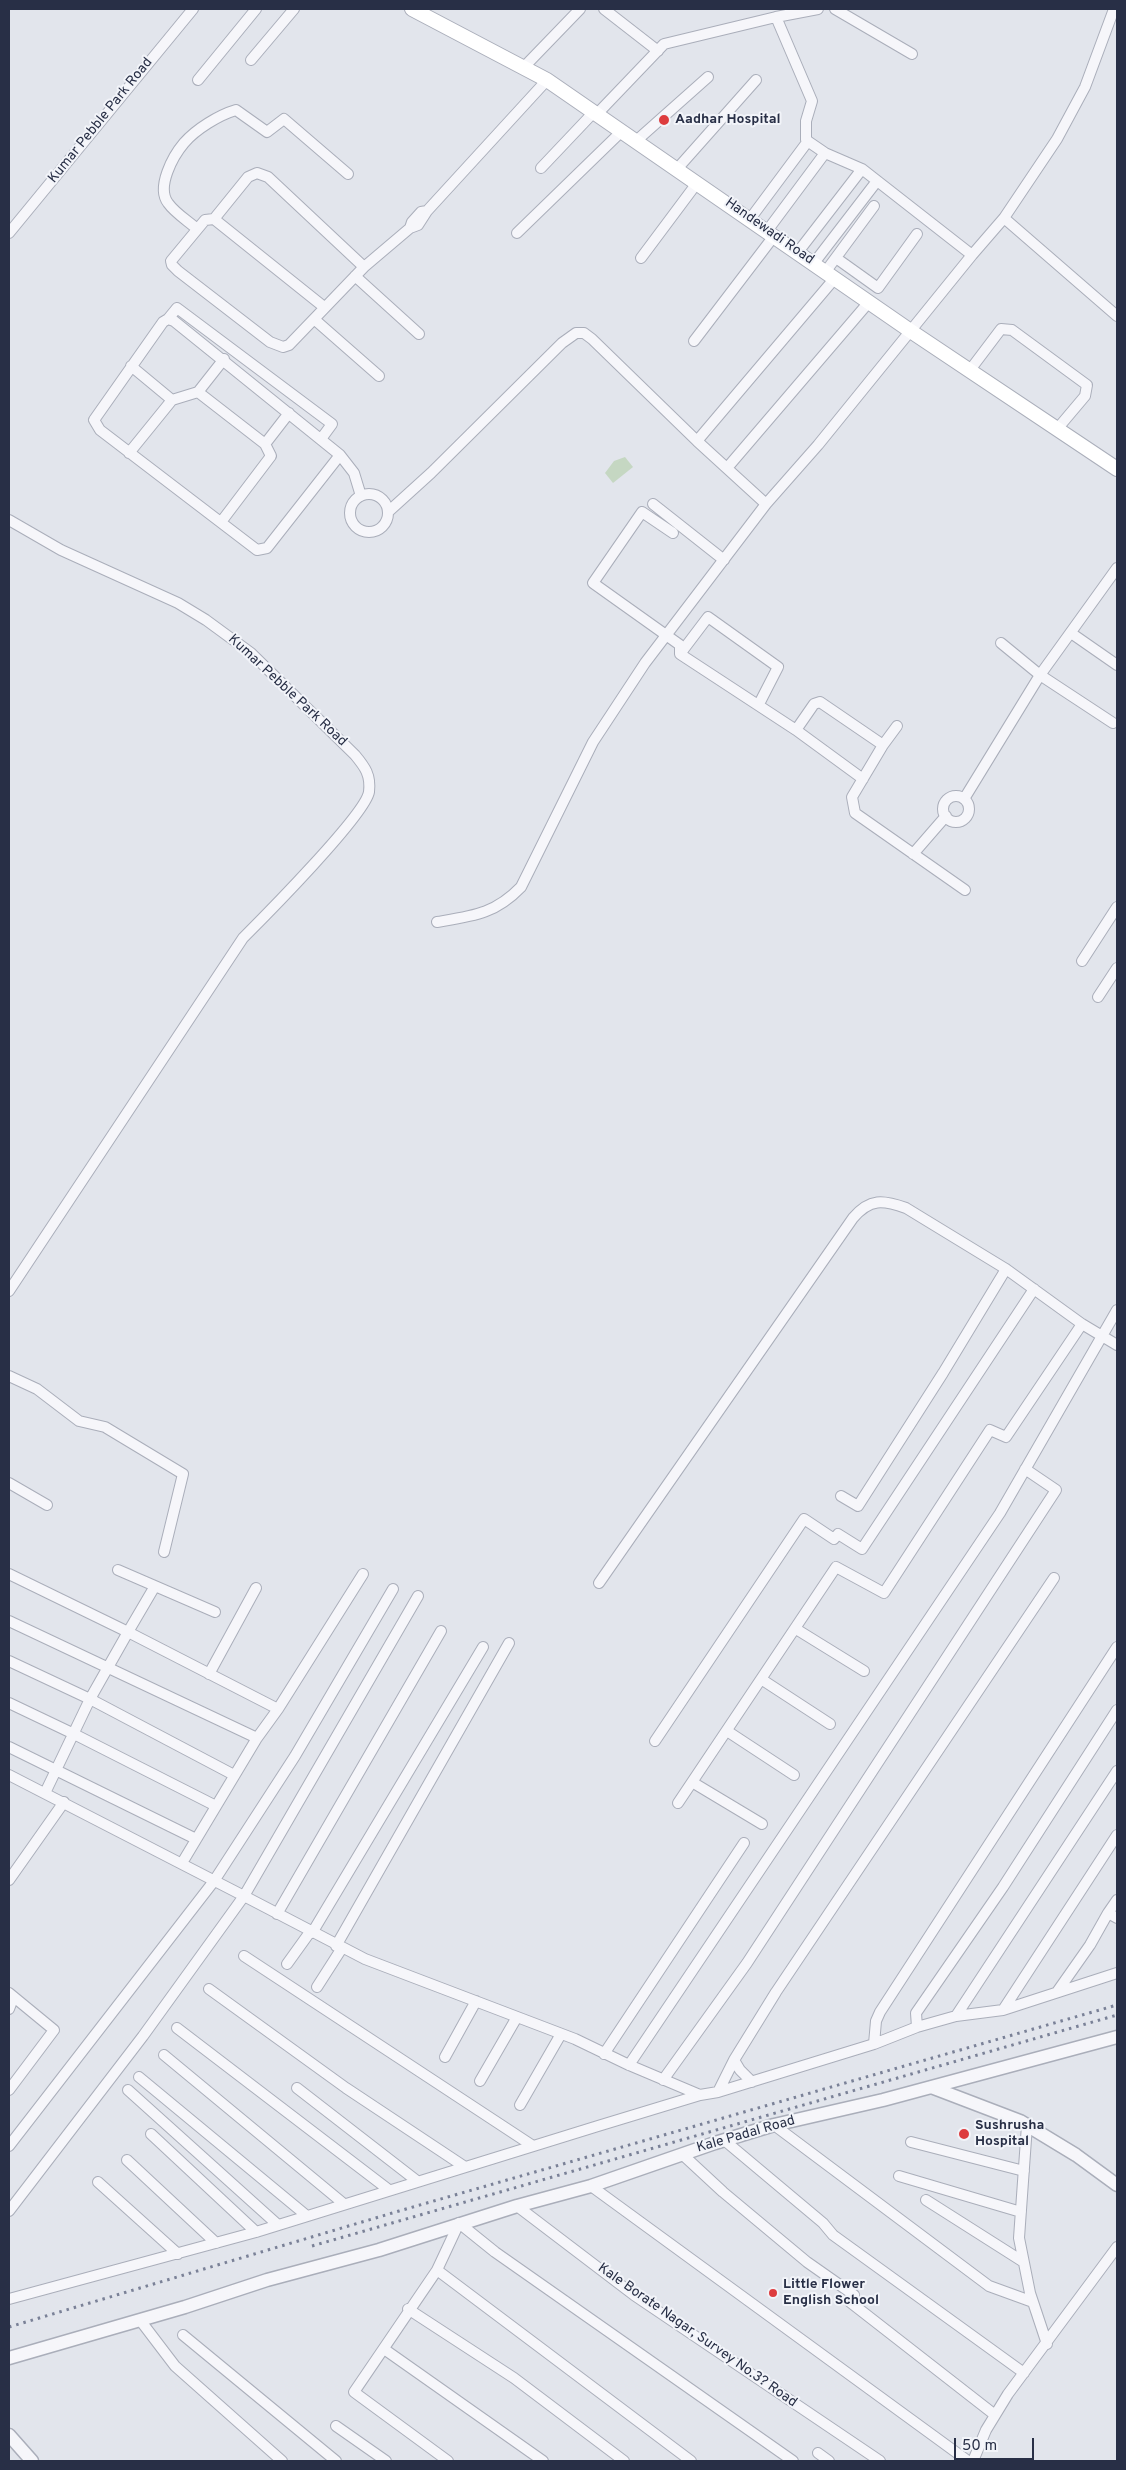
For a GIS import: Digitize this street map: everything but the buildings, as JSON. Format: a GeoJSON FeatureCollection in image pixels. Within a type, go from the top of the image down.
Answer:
{"type":"FeatureCollection","features":[{"type":"Feature","properties":{"kind":"main road","name":"Handewadi Road"},"geometry":{"type":"LineString","coordinates":[[416,10],[547,80],[912,332],[1117,469]]}},
{"type":"Feature","properties":{"kind":"street","name":"Kumar Pebble Park Road"},"geometry":{"type":"LineString","coordinates":[[9,233],[192,9]]}},
{"type":"Feature","properties":{"kind":"street"},"geometry":{"type":"LineString","coordinates":[[198,80],[256,9]]}},
{"type":"Feature","properties":{"kind":"street"},"geometry":{"type":"LineString","coordinates":[[251,60],[294,9]]}},
{"type":"Feature","properties":{"kind":"street"},"geometry":{"type":"LineString","coordinates":[[524,67],[580,9]]}},
{"type":"Feature","properties":{"kind":"street"},"geometry":{"type":"LineString","coordinates":[[604,9],[658,51]]}},
{"type":"Feature","properties":{"kind":"street"},"geometry":{"type":"LineString","coordinates":[[542,168],[664,44],[776,17],[818,9]]}},
{"type":"Feature","properties":{"kind":"street"},"geometry":{"type":"LineString","coordinates":[[835,9],[912,54]]}},
{"type":"Feature","properties":{"kind":"street"},"geometry":{"type":"LineString","coordinates":[[437,922],[476,916],[508,900],[521,887],[593,742],[666,636],[766,504],[818,445],[1004,218],[1057,139],[1085,88],[1114,9]]}},
{"type":"Feature","properties":{"kind":"street"},"geometry":{"type":"LineString","coordinates":[[750,219],[808,141],[806,121],[812,101],[776,17]]}},
{"type":"Feature","properties":{"kind":"street"},"geometry":{"type":"LineString","coordinates":[[636,141],[708,77]]}},
{"type":"Feature","properties":{"kind":"street"},"geometry":{"type":"LineString","coordinates":[[364,267],[268,177],[257,173],[248,177],[214,219],[205,220],[171,260],[172,265],[186,277],[277,346],[289,345],[354,276],[410,228],[418,226],[427,211],[547,80]]}},
{"type":"Feature","properties":{"kind":"street"},"geometry":{"type":"LineString","coordinates":[[677,168],[756,80]]}},
{"type":"Feature","properties":{"kind":"street"},"geometry":{"type":"LineString","coordinates":[[197,229],[167,202],[164,184],[174,158],[184,143],[226,113],[236,110],[268,132],[284,119],[348,174]]}},
{"type":"Feature","properties":{"kind":"street"},"geometry":{"type":"LineString","coordinates":[[517,233],[622,131]]}},
{"type":"Feature","properties":{"kind":"street"},"geometry":{"type":"LineString","coordinates":[[808,141],[825,153],[862,169],[972,255]]}},
{"type":"Feature","properties":{"kind":"street"},"geometry":{"type":"LineString","coordinates":[[694,341],[771,234],[825,153]]}},
{"type":"Feature","properties":{"kind":"street"},"geometry":{"type":"LineString","coordinates":[[798,252],[862,169]]}},
{"type":"Feature","properties":{"kind":"street"},"geometry":{"type":"LineString","coordinates":[[814,263],[877,181]]}},
{"type":"Feature","properties":{"kind":"street"},"geometry":{"type":"LineString","coordinates":[[641,258],[697,183]]}},
{"type":"Feature","properties":{"kind":"street"},"geometry":{"type":"LineString","coordinates":[[835,278],[836,258],[874,206]]}},
{"type":"Feature","properties":{"kind":"street"},"geometry":{"type":"LineString","coordinates":[[1004,218],[1117,316]]}},
{"type":"Feature","properties":{"kind":"street"},"geometry":{"type":"LineString","coordinates":[[214,219],[324,307]]}},
{"type":"Feature","properties":{"kind":"street"},"geometry":{"type":"LineString","coordinates":[[836,258],[878,288],[917,234]]}},
{"type":"Feature","properties":{"kind":"street"},"geometry":{"type":"LineString","coordinates":[[697,441],[835,278],[856,271]]}},
{"type":"Feature","properties":{"kind":"street"},"geometry":{"type":"LineString","coordinates":[[354,276],[419,334]]}},
{"type":"Feature","properties":{"kind":"street"},"geometry":{"type":"LineString","coordinates":[[727,468],[869,302]]}},
{"type":"Feature","properties":{"kind":"street"},"geometry":{"type":"LineString","coordinates":[[321,439],[332,424],[177,308],[163,322],[94,420],[100,430],[129,453],[253,547],[262,550],[267,548],[340,455]]}},
{"type":"Feature","properties":{"kind":"street"},"geometry":{"type":"LineString","coordinates":[[168,319],[180,324],[340,455],[354,473],[361,496]]}},
{"type":"Feature","properties":{"kind":"street"},"geometry":{"type":"LineString","coordinates":[[314,319],[379,376]]}},
{"type":"Feature","properties":{"kind":"street"},"geometry":{"type":"LineString","coordinates":[[970,370],[1001,328],[1012,330],[1087,385],[1085,396],[1058,428]]}},
{"type":"Feature","properties":{"kind":"street"},"geometry":{"type":"LineString","coordinates":[[388,512],[386,505],[376,495],[361,496],[351,507],[350,514],[352,521],[363,531],[370,532],[383,526],[388,512],[431,473],[562,343],[576,333],[584,333],[592,339],[697,441],[766,504]]}},
{"type":"Feature","properties":{"kind":"street"},"geometry":{"type":"LineString","coordinates":[[129,453],[172,400],[198,392],[224,359]]}},
{"type":"Feature","properties":{"kind":"street"},"geometry":{"type":"LineString","coordinates":[[131,366],[172,400]]}},
{"type":"Feature","properties":{"kind":"street"},"geometry":{"type":"LineString","coordinates":[[198,392],[265,444],[271,456],[220,522]]}},
{"type":"Feature","properties":{"kind":"street"},"geometry":{"type":"LineString","coordinates":[[265,444],[289,413]]}},
{"type":"Feature","properties":{"kind":"street"},"geometry":{"type":"LineString","coordinates":[[652,504],[724,560]]}},
{"type":"Feature","properties":{"kind":"street"},"geometry":{"type":"LineString","coordinates":[[673,533],[642,512],[593,583],[680,645],[680,654]]}},
{"type":"Feature","properties":{"kind":"street","name":"Kumar Pebble Park Road"},"geometry":{"type":"LineString","coordinates":[[9,520],[61,550],[178,603],[229,636],[278,680],[367,769],[370,778],[366,802],[282,899],[243,938],[9,1291]]}},
{"type":"Feature","properties":{"kind":"street"},"geometry":{"type":"LineString","coordinates":[[964,800],[1040,676],[1117,568]]}},
{"type":"Feature","properties":{"kind":"street"},"geometry":{"type":"LineString","coordinates":[[680,654],[708,617],[778,667],[759,704]]}},
{"type":"Feature","properties":{"kind":"street"},"geometry":{"type":"LineString","coordinates":[[1071,633],[1117,665]]}},
{"type":"Feature","properties":{"kind":"street"},"geometry":{"type":"LineString","coordinates":[[1001,643],[1040,676],[1113,723]]}},
{"type":"Feature","properties":{"kind":"street"},"geometry":{"type":"LineString","coordinates":[[680,654],[759,704],[863,778]]}},
{"type":"Feature","properties":{"kind":"street"},"geometry":{"type":"LineString","coordinates":[[796,730],[814,704],[820,702],[883,745]]}},
{"type":"Feature","properties":{"kind":"street"},"geometry":{"type":"LineString","coordinates":[[897,726],[883,745],[852,798],[854,813],[965,890]]}},
{"type":"Feature","properties":{"kind":"street"},"geometry":{"type":"LineString","coordinates":[[954,797],[964,800],[969,808],[964,819],[957,822],[946,816],[944,809],[947,801],[954,797]]}},
{"type":"Feature","properties":{"kind":"street"},"geometry":{"type":"LineString","coordinates":[[912,854],[946,816]]}},
{"type":"Feature","properties":{"kind":"street"},"geometry":{"type":"LineString","coordinates":[[1082,961],[1117,907]]}},
{"type":"Feature","properties":{"kind":"street"},"geometry":{"type":"LineString","coordinates":[[1098,997],[1117,968]]}},
{"type":"Feature","properties":{"kind":"street"},"geometry":{"type":"LineString","coordinates":[[600,1583],[861,1208],[870,1203],[880,1202],[906,1208],[1006,1269],[1082,1324],[1117,1345]]}},
{"type":"Feature","properties":{"kind":"street"},"geometry":{"type":"LineString","coordinates":[[842,1496],[858,1506],[943,1373],[1006,1269]]}},
{"type":"Feature","properties":{"kind":"street"},"geometry":{"type":"LineString","coordinates":[[655,1741],[804,1519],[834,1539],[838,1534],[862,1549],[1034,1289]]}},
{"type":"Feature","properties":{"kind":"street"},"geometry":{"type":"LineString","coordinates":[[629,2065],[1000,1513],[1117,1310]]}},
{"type":"Feature","properties":{"kind":"street"},"geometry":{"type":"LineString","coordinates":[[678,1803],[836,1567],[884,1593],[990,1430],[1006,1437],[1082,1324]]}},
{"type":"Feature","properties":{"kind":"street"},"geometry":{"type":"LineString","coordinates":[[9,1376],[37,1389],[79,1421],[105,1426],[183,1474],[164,1552]]}},
{"type":"Feature","properties":{"kind":"street"},"geometry":{"type":"LineString","coordinates":[[664,2080],[747,1963],[1056,1490],[1025,1469]]}},
{"type":"Feature","properties":{"kind":"street"},"geometry":{"type":"LineString","coordinates":[[9,1483],[47,1505]]}},
{"type":"Feature","properties":{"kind":"street"},"geometry":{"type":"LineString","coordinates":[[118,1570],[215,1612]]}},
{"type":"Feature","properties":{"kind":"street"},"geometry":{"type":"LineString","coordinates":[[9,1574],[128,1632],[278,1709]]}},
{"type":"Feature","properties":{"kind":"street"},"geometry":{"type":"LineString","coordinates":[[182,1863],[257,1738],[278,1709],[363,1574]]}},
{"type":"Feature","properties":{"kind":"street"},"geometry":{"type":"LineString","coordinates":[[718,2092],[734,2060],[776,1992],[1054,1578]]}},
{"type":"Feature","properties":{"kind":"street"},"geometry":{"type":"LineString","coordinates":[[45,1793],[90,1700],[155,1586]]}},
{"type":"Feature","properties":{"kind":"street"},"geometry":{"type":"LineString","coordinates":[[210,1674],[256,1588]]}},
{"type":"Feature","properties":{"kind":"street"},"geometry":{"type":"LineString","coordinates":[[9,2146],[214,1881],[295,1756],[393,1589]]}},
{"type":"Feature","properties":{"kind":"street"},"geometry":{"type":"LineString","coordinates":[[9,2211],[142,2036],[244,1896],[418,1596]]}},
{"type":"Feature","properties":{"kind":"street"},"geometry":{"type":"LineString","coordinates":[[9,1621],[257,1738]]}},
{"type":"Feature","properties":{"kind":"street"},"geometry":{"type":"LineString","coordinates":[[796,1628],[864,1671]]}},
{"type":"Feature","properties":{"kind":"street"},"geometry":{"type":"LineString","coordinates":[[277,1914],[441,1631]]}},
{"type":"Feature","properties":{"kind":"street"},"geometry":{"type":"LineString","coordinates":[[317,1987],[509,1643]]}},
{"type":"Feature","properties":{"kind":"street"},"geometry":{"type":"LineString","coordinates":[[287,1964],[311,1932],[483,1647]]}},
{"type":"Feature","properties":{"kind":"street"},"geometry":{"type":"LineString","coordinates":[[874,2044],[876,2021],[880,2012],[1117,1647]]}},
{"type":"Feature","properties":{"kind":"street"},"geometry":{"type":"LineString","coordinates":[[9,1661],[90,1700],[234,1775]]}},
{"type":"Feature","properties":{"kind":"street"},"geometry":{"type":"LineString","coordinates":[[761,1679],[830,1724]]}},
{"type":"Feature","properties":{"kind":"street"},"geometry":{"type":"LineString","coordinates":[[9,1702],[216,1806]]}},
{"type":"Feature","properties":{"kind":"street"},"geometry":{"type":"LineString","coordinates":[[917,2027],[916,2013],[1003,1887],[1117,1710]]}},
{"type":"Feature","properties":{"kind":"street"},"geometry":{"type":"LineString","coordinates":[[727,1731],[794,1775]]}},
{"type":"Feature","properties":{"kind":"street"},"geometry":{"type":"LineString","coordinates":[[9,1747],[196,1839]]}},
{"type":"Feature","properties":{"kind":"street"},"geometry":{"type":"LineString","coordinates":[[956,2016],[1117,1771]]}},
{"type":"Feature","properties":{"kind":"street"},"geometry":{"type":"LineString","coordinates":[[9,1775],[182,1863],[339,1947],[561,2034],[700,2095]]}},
{"type":"Feature","properties":{"kind":"street"},"geometry":{"type":"LineString","coordinates":[[692,1782],[762,1824]]}},
{"type":"Feature","properties":{"kind":"street"},"geometry":{"type":"LineString","coordinates":[[9,1880],[64,1802]]}},
{"type":"Feature","properties":{"kind":"street"},"geometry":{"type":"LineString","coordinates":[[1003,2010],[1117,1835]]}},
{"type":"Feature","properties":{"kind":"street"},"geometry":{"type":"LineString","coordinates":[[604,2054],[744,1843]]}},
{"type":"Feature","properties":{"kind":"street"},"geometry":{"type":"LineString","coordinates":[[1057,1992],[1113,1916],[1117,1900]]}},
{"type":"Feature","properties":{"kind":"street"},"geometry":{"type":"LineString","coordinates":[[244,1956],[533,2146]]}},
{"type":"Feature","properties":{"kind":"street"},"geometry":{"type":"LineString","coordinates":[[9,2299],[256,2232],[700,2095],[752,2082],[874,2044],[917,2027],[956,2016],[1003,2010],[1117,1973]]}},
{"type":"Feature","properties":{"kind":"street"},"geometry":{"type":"LineString","coordinates":[[208,1990],[346,2088],[465,2167]]}},
{"type":"Feature","properties":{"kind":"street"},"geometry":{"type":"LineString","coordinates":[[9,2009],[12,2001],[10,1994]]}},
{"type":"Feature","properties":{"kind":"street"},"geometry":{"type":"LineString","coordinates":[[9,2090],[54,2030],[10,1994]]}},
{"type":"Feature","properties":{"kind":"street"},"geometry":{"type":"LineString","coordinates":[[445,2057],[476,2001]]}},
{"type":"Feature","properties":{"kind":"street"},"geometry":{"type":"LineString","coordinates":[[480,2081],[517,2017]]}},
{"type":"Feature","properties":{"kind":"street"},"geometry":{"type":"LineString","coordinates":[[177,2028],[390,2190]]}},
{"type":"Feature","properties":{"kind":"street"},"geometry":{"type":"LineString","coordinates":[[520,2105],[561,2034]]}},
{"type":"Feature","properties":{"kind":"street","name":"Kale Padal Road"},"geometry":{"type":"LineString","coordinates":[[9,2358],[140,2320],[267,2280],[379,2250],[459,2223],[591,2186],[724,2140],[774,2125],[931,2088],[1117,2037]]}},
{"type":"Feature","properties":{"kind":"street"},"geometry":{"type":"LineString","coordinates":[[164,2055],[344,2204]]}},
{"type":"Feature","properties":{"kind":"street"},"geometry":{"type":"LineString","coordinates":[[734,2060],[740,2070],[752,2082]]}},
{"type":"Feature","properties":{"kind":"street"},"geometry":{"type":"LineString","coordinates":[[139,2077],[307,2216]]}},
{"type":"Feature","properties":{"kind":"street"},"geometry":{"type":"LineString","coordinates":[[297,2088],[417,2181]]}},
{"type":"Feature","properties":{"kind":"street"},"geometry":{"type":"LineString","coordinates":[[931,2088],[1027,2125],[1076,2155],[1117,2185]]}},
{"type":"Feature","properties":{"kind":"street"},"geometry":{"type":"LineString","coordinates":[[128,2090],[278,2225]]}},
{"type":"Feature","properties":{"kind":"street"},"geometry":{"type":"LineString","coordinates":[[774,2125],[989,2286],[1033,2302]]}},
{"type":"Feature","properties":{"kind":"street"},"geometry":{"type":"LineString","coordinates":[[1027,2125],[1019,2238],[1022,2262],[1047,2344]]}},
{"type":"Feature","properties":{"kind":"street"},"geometry":{"type":"LineString","coordinates":[[151,2134],[256,2232]]}},
{"type":"Feature","properties":{"kind":"street"},"geometry":{"type":"LineString","coordinates":[[724,2140],[823,2223],[833,2235],[1024,2373]]}},
{"type":"Feature","properties":{"kind":"street"},"geometry":{"type":"LineString","coordinates":[[911,2142],[1024,2171]]}},
{"type":"Feature","properties":{"kind":"street"},"geometry":{"type":"LineString","coordinates":[[682,2154],[723,2192],[807,2262],[854,2295],[850,2302],[995,2415]]}},
{"type":"Feature","properties":{"kind":"street"},"geometry":{"type":"LineString","coordinates":[[126,2160],[216,2243]]}},
{"type":"Feature","properties":{"kind":"street"},"geometry":{"type":"LineString","coordinates":[[899,2176],[1021,2212]]}},
{"type":"Feature","properties":{"kind":"street"},"geometry":{"type":"LineString","coordinates":[[98,2182],[178,2254]]}},
{"type":"Feature","properties":{"kind":"street"},"geometry":{"type":"LineString","coordinates":[[591,2186],[968,2461]]}},
{"type":"Feature","properties":{"kind":"street"},"geometry":{"type":"LineString","coordinates":[[926,2200],[1022,2262]]}},
{"type":"Feature","properties":{"kind":"street","name":"Kale Borate Nagar, Survey No.3? Road"},"geometry":{"type":"LineString","coordinates":[[517,2206],[634,2295],[880,2461]]}},
{"type":"Feature","properties":{"kind":"street"},"geometry":{"type":"LineString","coordinates":[[448,2461],[354,2392],[437,2270],[459,2223],[495,2252],[793,2461]]}},
{"type":"Feature","properties":{"kind":"street"},"geometry":{"type":"LineString","coordinates":[[973,2461],[986,2430],[995,2415],[1117,2247]]}},
{"type":"Feature","properties":{"kind":"street"},"geometry":{"type":"LineString","coordinates":[[437,2270],[691,2461]]}},
{"type":"Feature","properties":{"kind":"street"},"geometry":{"type":"LineString","coordinates":[[408,2310],[514,2378],[624,2461]]}},
{"type":"Feature","properties":{"kind":"street"},"geometry":{"type":"LineString","coordinates":[[140,2320],[175,2366],[282,2461]]}},
{"type":"Feature","properties":{"kind":"street"},"geometry":{"type":"LineString","coordinates":[[183,2335],[336,2461]]}},
{"type":"Feature","properties":{"kind":"street"},"geometry":{"type":"LineString","coordinates":[[384,2349],[543,2461]]}},
{"type":"Feature","properties":{"kind":"street"},"geometry":{"type":"LineString","coordinates":[[336,2426],[386,2461]]}},
{"type":"Feature","properties":{"kind":"street"},"geometry":{"type":"LineString","coordinates":[[9,2435],[32,2461]]}},
{"type":"Feature","properties":{"kind":"street"},"geometry":{"type":"LineString","coordinates":[[818,2453],[829,2461]]}},
{"type":"Feature","properties":{"kind":"green space"},"geometry":{"type":"Polygon","coordinates":[[[625,457],[633,467],[613,483],[605,473],[614,461],[625,457]]]}},
{"type":"Feature","properties":{"kind":"railway"},"geometry":{"type":"LineString","coordinates":[[9,2327],[399,2211],[1117,2005]]}},
{"type":"Feature","properties":{"kind":"railway"},"geometry":{"type":"LineString","coordinates":[[312,2246],[1117,2015]]}},
{"type":"Feature","properties":{"kind":"place","name":"Aadhar Hospital"},"geometry":{"type":"Point","coordinates":[664,120]}},
{"type":"Feature","properties":{"kind":"place","name":"Sushrusha Hospital"},"geometry":{"type":"Point","coordinates":[964,2134]}},
{"type":"Feature","properties":{"kind":"place","name":"Little Flower English School"},"geometry":{"type":"Point","coordinates":[773,2293]}}]}
